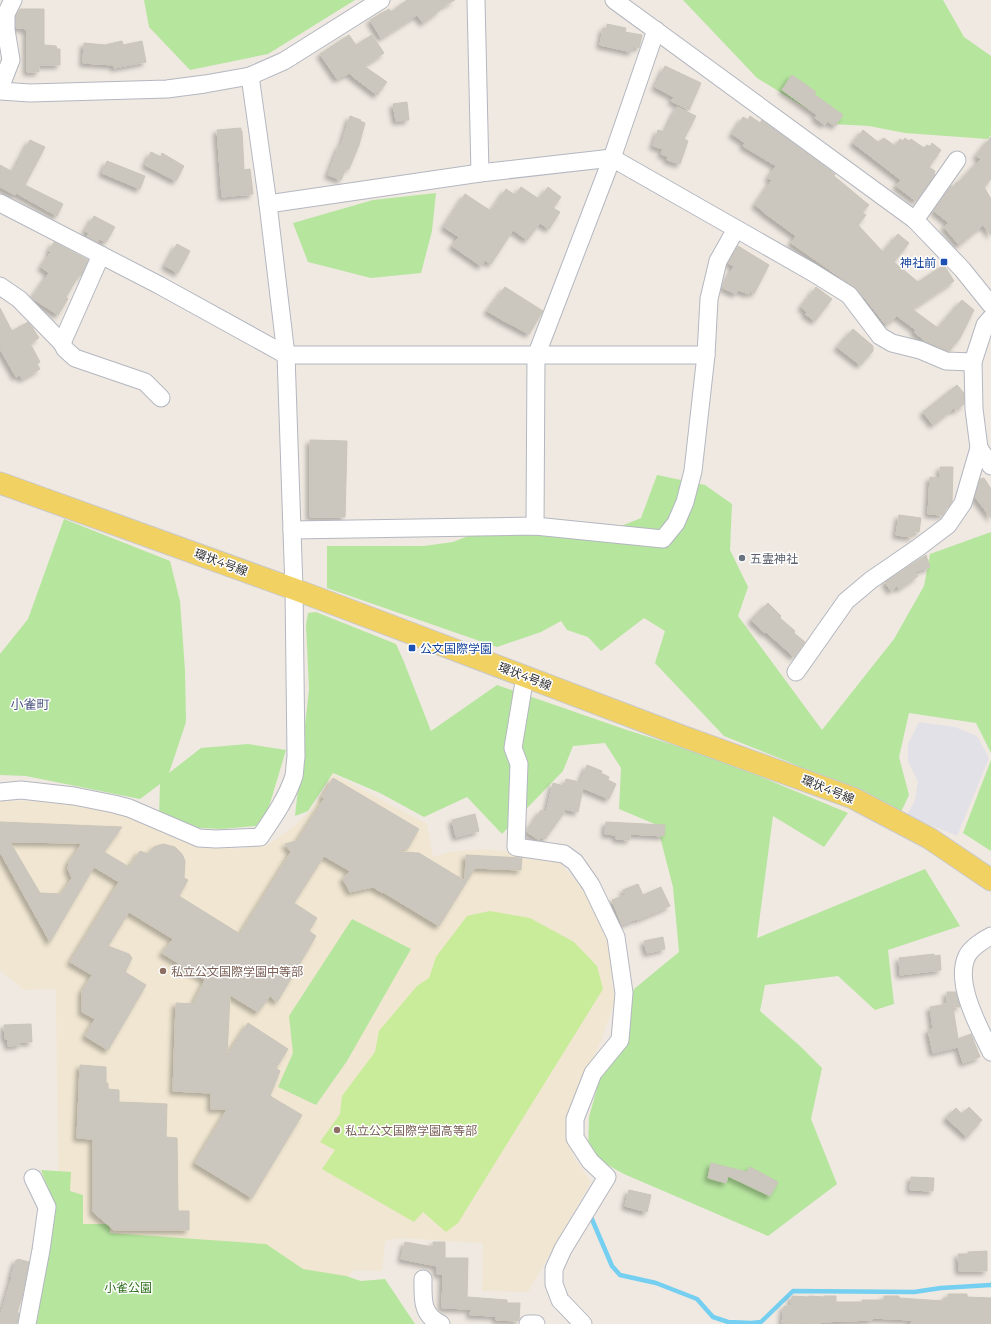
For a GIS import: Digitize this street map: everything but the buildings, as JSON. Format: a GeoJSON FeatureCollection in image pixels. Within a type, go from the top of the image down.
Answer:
{"type":"FeatureCollection","features":[{"type":"Feature","properties":{"kind":"main road","name":"環状4号線"},"geometry":{"type":"LineString","coordinates":[[0,482],[294,589],[682,736],[853,798],[929,838],[991,880]]}},
{"type":"Feature","properties":{"kind":"street"},"geometry":{"type":"LineString","coordinates":[[0,88],[11,60],[6,30],[6,14],[13,0]]}},
{"type":"Feature","properties":{"kind":"street"},"geometry":{"type":"LineString","coordinates":[[0,91],[30,93],[167,89],[250,76],[284,61],[381,0]]}},
{"type":"Feature","properties":{"kind":"street"},"geometry":{"type":"LineString","coordinates":[[476,0],[480,173]]}},
{"type":"Feature","properties":{"kind":"street"},"geometry":{"type":"LineString","coordinates":[[614,0],[915,220],[962,268],[991,305]]}},
{"type":"Feature","properties":{"kind":"street"},"geometry":{"type":"LineString","coordinates":[[535,526],[536,356],[612,158],[656,30]]}},
{"type":"Feature","properties":{"kind":"street"},"geometry":{"type":"LineString","coordinates":[[0,792],[21,790],[74,796],[101,801],[129,808],[199,838],[216,839],[260,837],[276,813],[288,790],[294,774],[296,757],[294,589],[286,355],[268,204],[250,76]]}},
{"type":"Feature","properties":{"kind":"street"},"geometry":{"type":"LineString","coordinates":[[268,204],[480,173],[612,158],[812,272],[849,295],[880,336],[892,343],[920,350],[946,361],[973,362]]}},
{"type":"Feature","properties":{"kind":"street"},"geometry":{"type":"LineString","coordinates":[[915,220],[957,160]]}},
{"type":"Feature","properties":{"kind":"street"},"geometry":{"type":"LineString","coordinates":[[0,203],[159,285],[286,355],[706,355]]}},
{"type":"Feature","properties":{"kind":"street"},"geometry":{"type":"LineString","coordinates":[[292,530],[535,526],[663,539],[676,523],[685,502],[693,470],[706,355],[708,299],[718,261],[736,229]]}},
{"type":"Feature","properties":{"kind":"street"},"geometry":{"type":"LineString","coordinates":[[62,343],[101,255]]}},
{"type":"Feature","properties":{"kind":"street"},"geometry":{"type":"LineString","coordinates":[[0,286],[19,299],[75,358],[145,382],[161,398]]}},
{"type":"Feature","properties":{"kind":"street"},"geometry":{"type":"LineString","coordinates":[[796,672],[846,601],[871,580],[920,548],[948,525],[963,502],[979,448],[974,409],[973,362],[985,325],[991,318]]}},
{"type":"Feature","properties":{"kind":"street"},"geometry":{"type":"LineString","coordinates":[[979,448],[991,466]]}},
{"type":"Feature","properties":{"kind":"street"},"geometry":{"type":"LineString","coordinates":[[525,676],[512,748],[518,764],[516,847],[564,854],[575,862],[591,886],[616,937],[624,993],[620,1040],[594,1073],[575,1119],[575,1138],[590,1161],[606,1177],[563,1250],[554,1269],[554,1284],[560,1300],[583,1324]]}},
{"type":"Feature","properties":{"kind":"street"},"geometry":{"type":"LineString","coordinates":[[991,936],[968,954],[963,966],[963,980],[975,1019],[991,1052]]}},
{"type":"Feature","properties":{"kind":"street"},"geometry":{"type":"LineString","coordinates":[[27,1324],[41,1250],[47,1207],[33,1178]]}},
{"type":"Feature","properties":{"kind":"street"},"geometry":{"type":"LineString","coordinates":[[423,1280],[423,1304],[426,1312],[435,1321],[441,1324]]}},
{"type":"Feature","properties":{"kind":"street"},"geometry":{"type":"LineString","coordinates":[[528,1324],[536,1324]]}},
{"type":"Feature","properties":{"kind":"shaded area"},"geometry":{"type":"Polygon","coordinates":[[[919,722],[955,727],[977,736],[989,758],[957,836],[907,815],[915,800],[918,782],[908,761],[908,744],[919,722]]]}},
{"type":"Feature","properties":{"kind":"shaded area"},"geometry":{"type":"Polygon","coordinates":[[[333,774],[427,824],[433,857],[450,852],[483,849],[555,857],[593,901],[609,938],[612,985],[615,1000],[602,1039],[571,1105],[568,1128],[573,1156],[591,1182],[528,1292],[482,1291],[483,1243],[400,1238],[385,1241],[382,1271],[353,1270],[334,1298],[59,1238],[56,989],[24,990],[0,970],[0,801],[75,801],[125,813],[174,835],[233,849],[268,845],[294,826],[311,810],[333,774]]]}},
{"type":"Feature","properties":{"kind":"green space"},"geometry":{"type":"Polygon","coordinates":[[[144,0],[355,0],[268,54],[190,70],[149,27],[144,0]]]}},
{"type":"Feature","properties":{"kind":"green space"},"geometry":{"type":"Polygon","coordinates":[[[683,0],[943,0],[964,37],[991,56],[991,135],[988,139],[905,133],[869,126],[832,124],[757,78],[683,0]]]}},
{"type":"Feature","properties":{"kind":"green space"},"geometry":{"type":"Polygon","coordinates":[[[436,193],[432,231],[421,273],[371,278],[308,262],[293,223],[373,200],[436,193]]]}},
{"type":"Feature","properties":{"kind":"green space"},"geometry":{"type":"Polygon","coordinates":[[[657,475],[705,485],[732,504],[730,550],[748,587],[738,616],[822,730],[894,639],[924,586],[930,554],[991,532],[991,753],[976,723],[909,713],[899,757],[909,795],[901,812],[789,762],[724,736],[655,663],[665,631],[644,618],[601,651],[588,637],[567,630],[561,621],[541,632],[497,647],[327,588],[327,546],[424,546],[453,542],[496,525],[591,538],[641,518],[657,475]]]}},
{"type":"Feature","properties":{"kind":"green space"},"geometry":{"type":"Polygon","coordinates":[[[64,519],[170,561],[180,601],[185,670],[186,722],[169,773],[201,748],[248,744],[286,750],[268,810],[256,826],[221,829],[182,827],[159,816],[160,784],[140,799],[26,776],[0,775],[0,654],[28,619],[64,519]]]}},
{"type":"Feature","properties":{"kind":"green space"},"geometry":{"type":"Polygon","coordinates":[[[316,612],[396,644],[431,731],[497,685],[624,729],[723,761],[848,813],[824,847],[773,816],[757,938],[925,869],[960,926],[888,950],[894,1004],[875,1010],[838,976],[765,985],[760,1011],[800,1046],[822,1068],[811,1119],[837,1184],[768,1236],[624,1174],[588,1154],[589,1117],[612,1035],[634,989],[679,952],[673,887],[657,825],[619,809],[621,768],[605,743],[573,746],[563,771],[502,834],[467,797],[424,817],[380,793],[333,773],[308,811],[295,816],[309,689],[306,625],[308,613],[316,612]]]}},
{"type":"Feature","properties":{"kind":"green space"},"geometry":{"type":"Polygon","coordinates":[[[991,760],[991,851],[963,833],[991,760]]]}},
{"type":"Feature","properties":{"kind":"green space"},"geometry":{"type":"Polygon","coordinates":[[[490,911],[530,918],[574,942],[597,966],[603,989],[458,1223],[446,1232],[423,1212],[414,1222],[322,1169],[335,1150],[320,1142],[340,1114],[342,1096],[375,1052],[379,1031],[417,986],[429,978],[436,957],[467,916],[490,911]]]}},
{"type":"Feature","properties":{"kind":"green space"},"geometry":{"type":"Polygon","coordinates":[[[352,919],[411,949],[347,1061],[316,1105],[278,1087],[293,1053],[289,1016],[352,919]]]}},
{"type":"Feature","properties":{"kind":"green space","name":"小雀公園"},"geometry":{"type":"Polygon","coordinates":[[[41,1170],[71,1172],[70,1191],[83,1195],[83,1224],[110,1224],[110,1233],[266,1244],[303,1269],[346,1276],[361,1281],[385,1279],[415,1324],[35,1324],[55,1208],[41,1170]]]}},
{"type":"Feature","properties":{"kind":"waterway"},"geometry":{"type":"LineString","coordinates":[[591,1217],[612,1266],[620,1275],[656,1283],[697,1299],[713,1317],[728,1322],[761,1322],[793,1291],[914,1292],[941,1288],[991,1285]]}},
{"type":"Feature","properties":{"kind":"place","name":"神社前"},"geometry":{"type":"Point","coordinates":[944,262]}},
{"type":"Feature","properties":{"kind":"place","name":"五霊神社"},"geometry":{"type":"Point","coordinates":[742,558]}},
{"type":"Feature","properties":{"kind":"place","name":"公文国際学園"},"geometry":{"type":"Point","coordinates":[412,648]}},
{"type":"Feature","properties":{"kind":"place","name":"私立公文国際学園中等部"},"geometry":{"type":"Point","coordinates":[163,971]}},
{"type":"Feature","properties":{"kind":"place","name":"私立公文国際学園高等部"},"geometry":{"type":"Point","coordinates":[337,1130]}},
{"type":"Feature","properties":{"kind":"district","name":"小雀町"},"geometry":{"type":"Point","coordinates":[30,704]}}]}
